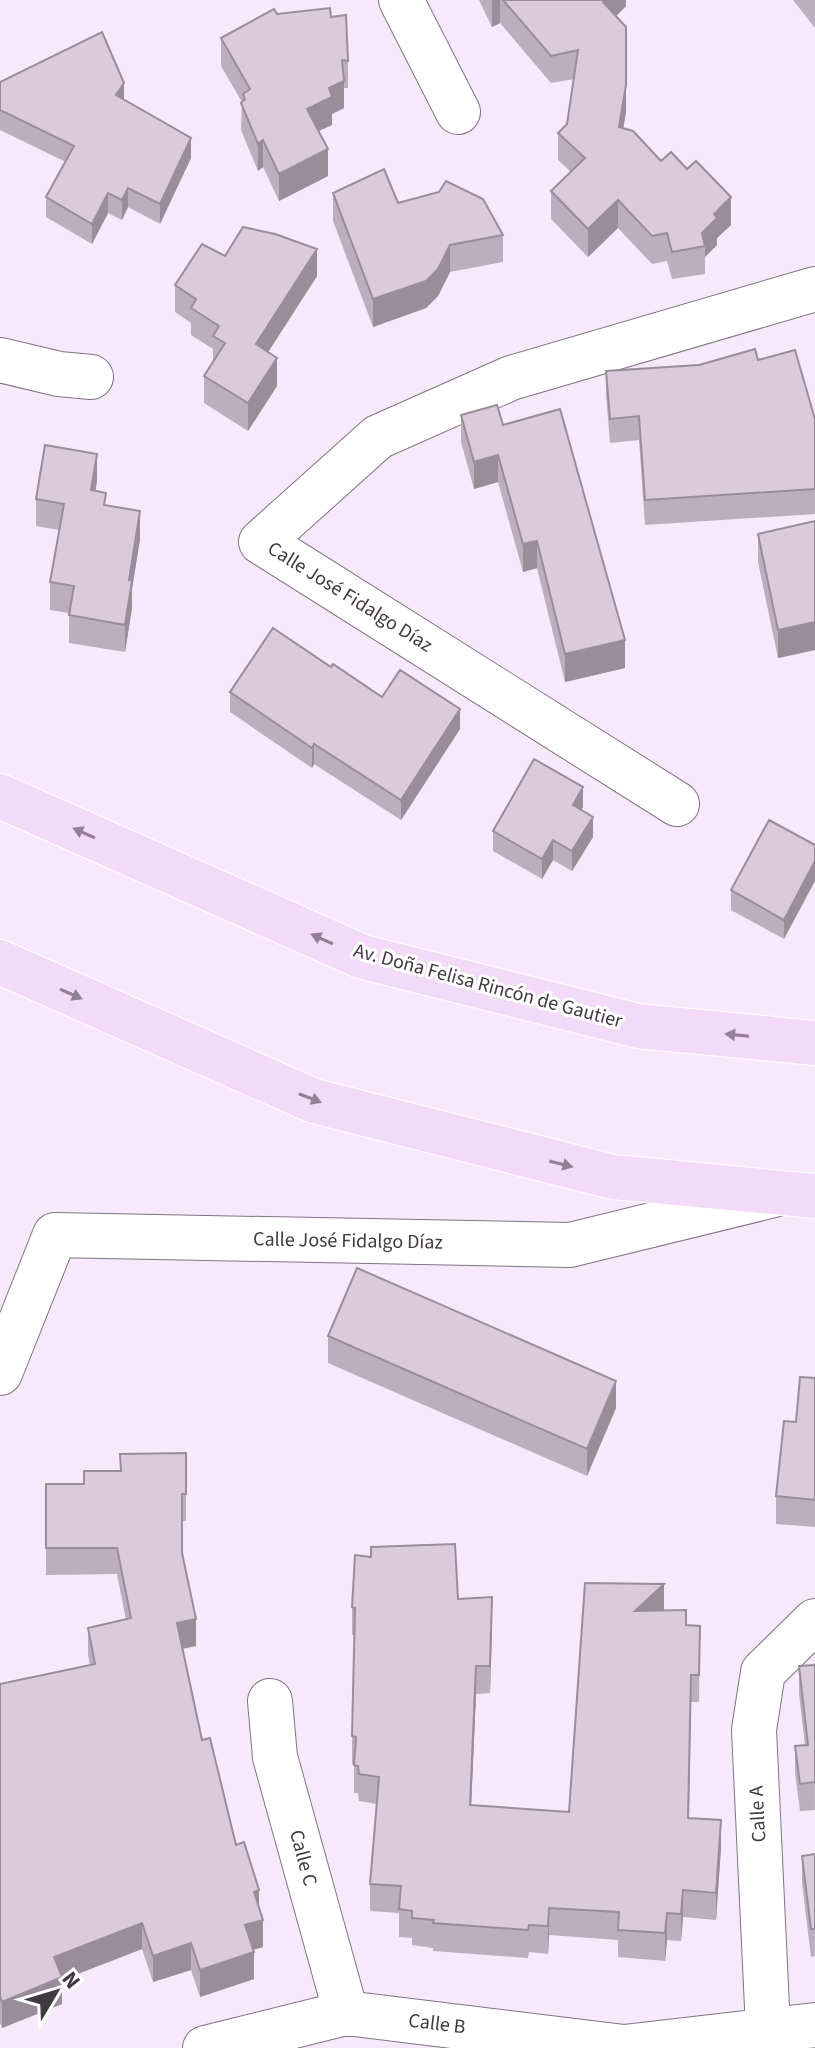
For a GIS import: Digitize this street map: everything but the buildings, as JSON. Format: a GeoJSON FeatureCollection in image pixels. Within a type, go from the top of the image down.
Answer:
{"type":"FeatureCollection","features":[{"type":"Feature","properties":{"kind":"main road","name":"Av. Doña Felisa Rincón de Gautier"},"geometry":{"type":"LineString","coordinates":[[0,796],[363,957],[638,1026],[815,1043]]}},
{"type":"Feature","properties":{"kind":"main road"},"geometry":{"type":"LineString","coordinates":[[0,962],[314,1101],[613,1177],[800,1194]]}},
{"type":"Feature","properties":{"kind":"street"},"geometry":{"type":"LineString","coordinates":[[401,0],[458,112]]}},
{"type":"Feature","properties":{"kind":"street","name":"Calle José Fidalgo Díaz"},"geometry":{"type":"LineString","coordinates":[[677,804],[261,542],[378,437],[511,378],[815,289]]}},
{"type":"Feature","properties":{"kind":"street"},"geometry":{"type":"LineString","coordinates":[[0,360],[59,374],[91,377]]}},
{"type":"Feature","properties":{"kind":"street","name":"Calle José Fidalgo Díaz"},"geometry":{"type":"LineString","coordinates":[[0,1373],[55,1235],[570,1245],[800,1194]]}},
{"type":"Feature","properties":{"kind":"street","name":"Calle A"},"geometry":{"type":"LineString","coordinates":[[768,2029],[754,1730],[763,1672],[815,1621]]}},
{"type":"Feature","properties":{"kind":"street","name":"Calle C"},"geometry":{"type":"LineString","coordinates":[[270,1701],[275,1757],[346,2013]]}},
{"type":"Feature","properties":{"kind":"street","name":"Calle B"},"geometry":{"type":"LineString","coordinates":[[205,2048],[346,2013],[624,2047],[815,2025]]}}]}
